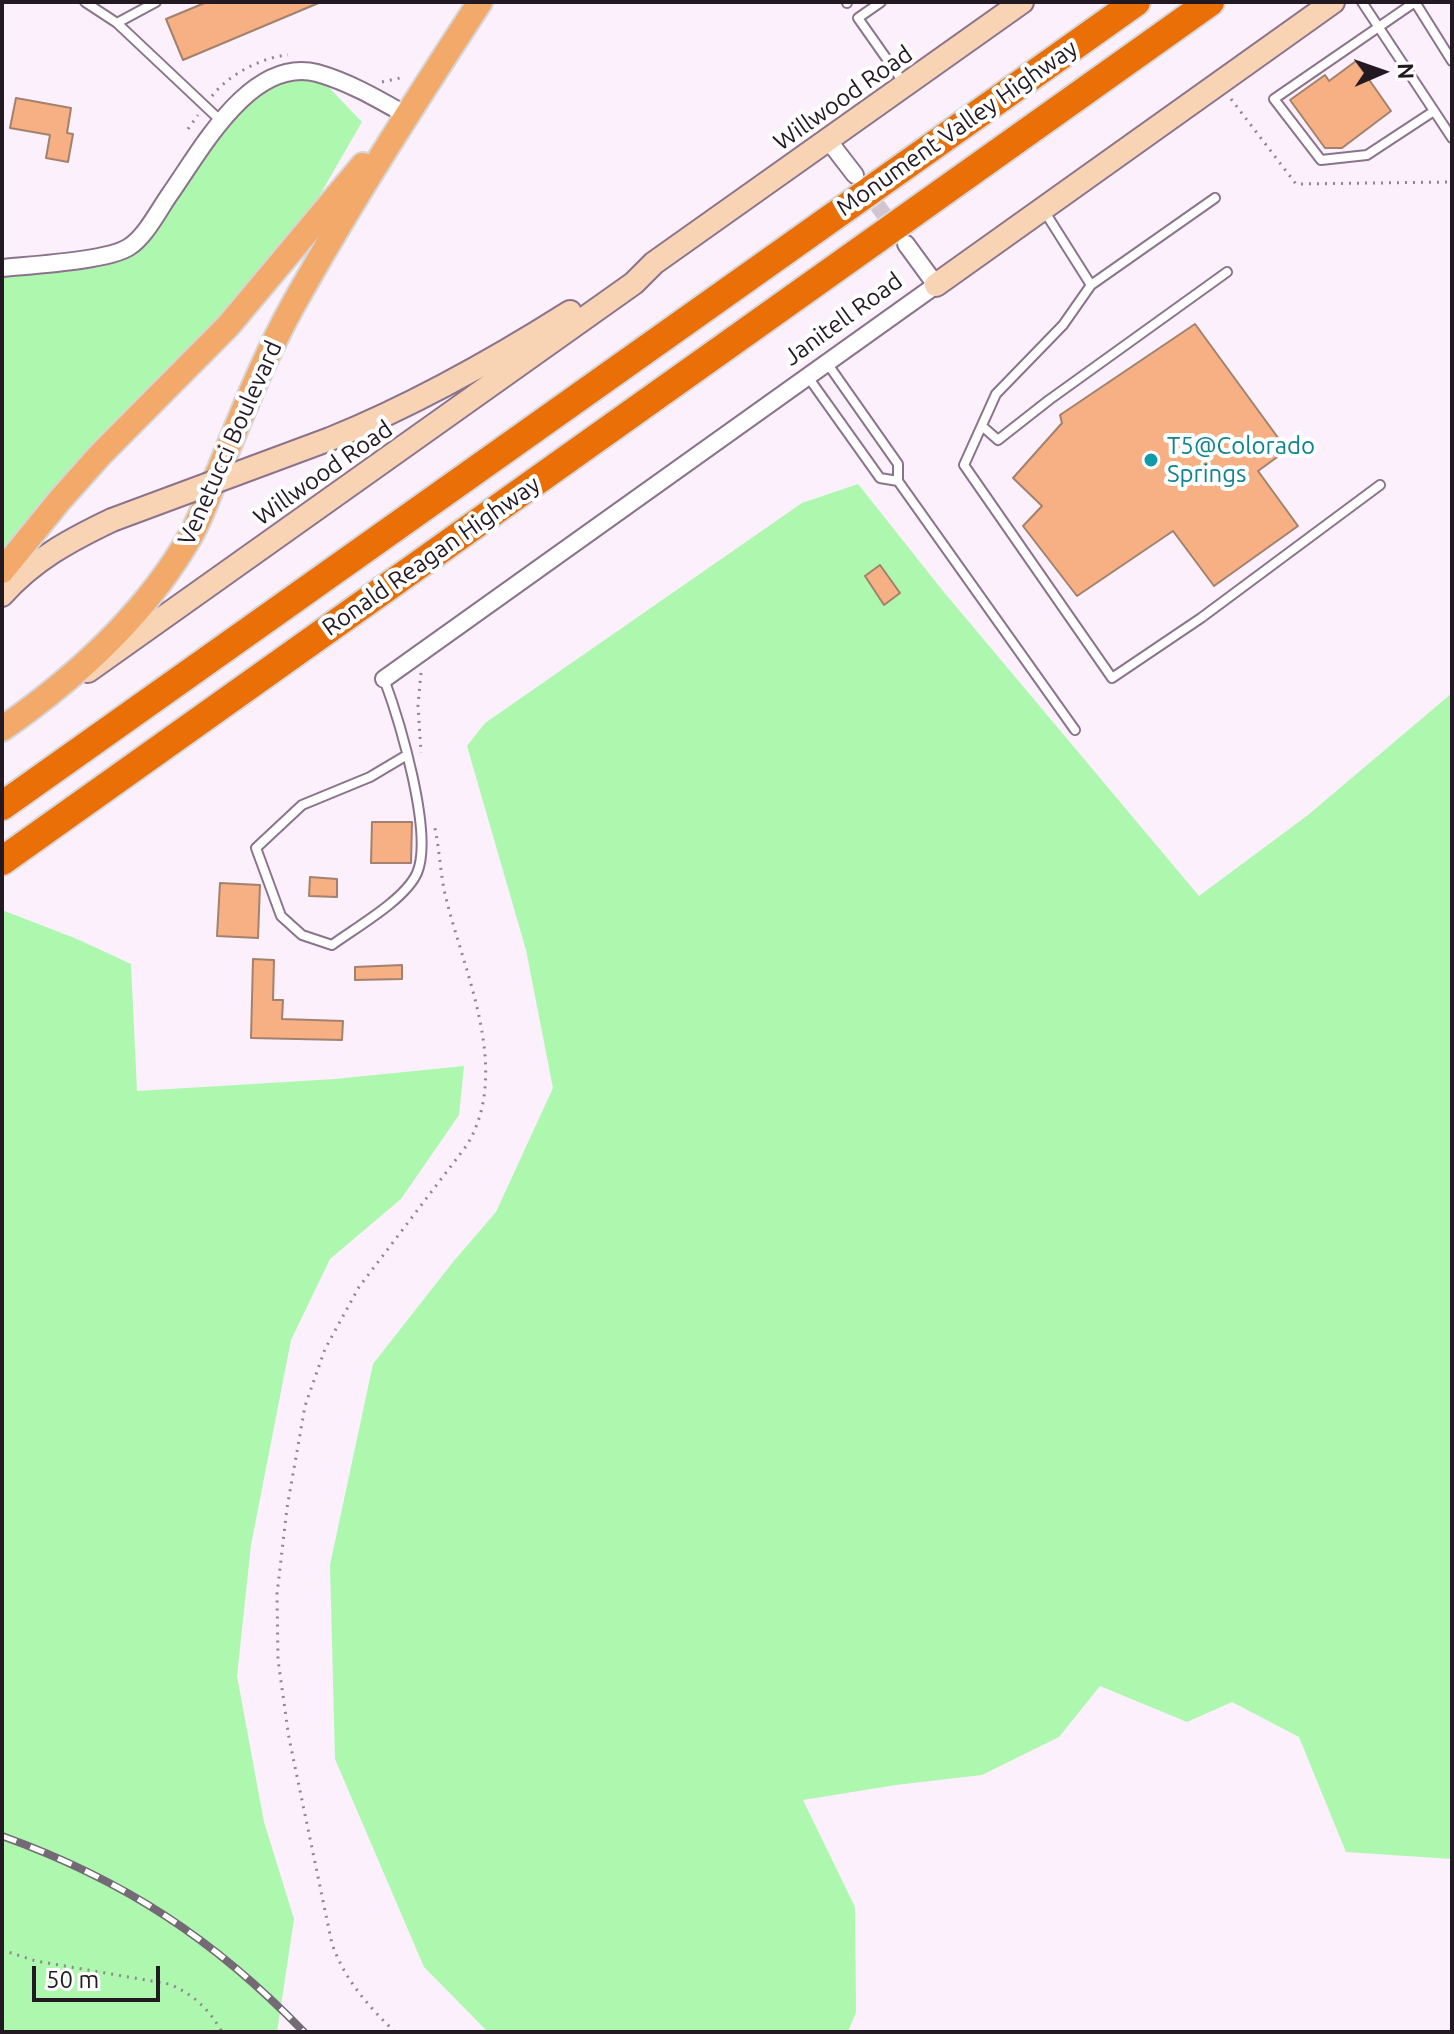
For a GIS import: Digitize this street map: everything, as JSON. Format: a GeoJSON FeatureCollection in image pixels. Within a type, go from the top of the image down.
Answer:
{"type":"FeatureCollection","features":[{"type":"Feature","properties":{"kind":"highway","name":"Monument Valley Highway"},"geometry":{"type":"LineString","coordinates":[[779,254],[1136,2]]}},
{"type":"Feature","properties":{"kind":"highway","name":"Monument Valley Highway"},"geometry":{"type":"LineString","coordinates":[[859,250],[1210,2]]}},
{"type":"Feature","properties":{"kind":"highway","name":"Ronald Reagan Highway"},"geometry":{"type":"LineString","coordinates":[[2,861],[859,250]]}},
{"type":"Feature","properties":{"kind":"highway","name":"Ronald Reagan Highway"},"geometry":{"type":"LineString","coordinates":[[2,806],[779,254]]}},
{"type":"Feature","properties":{"kind":"main road","name":"Venetucci Boulevard"},"geometry":{"type":"LineString","coordinates":[[9,723],[97,652],[136,615],[167,576],[193,531],[250,394],[291,309],[406,115],[480,2]]}},
{"type":"Feature","properties":{"kind":"main road","name":"Venetucci Boulevard"},"geometry":{"type":"LineString","coordinates":[[2,571],[100,455],[228,326],[406,115]]}},
{"type":"Feature","properties":{"kind":"street","name":"Willwood Road"},"geometry":{"type":"LineString","coordinates":[[9,723],[114,654],[634,283],[654,263],[1022,2]]}},
{"type":"Feature","properties":{"kind":"street","name":"Janitell Road"},"geometry":{"type":"LineString","coordinates":[[384,679],[1333,2]]}},
{"type":"Feature","properties":{"kind":"street"},"geometry":{"type":"LineString","coordinates":[[2,268],[95,257],[128,248],[144,231],[221,121],[240,100],[264,82],[285,74],[315,73],[361,90],[406,115]]}},
{"type":"Feature","properties":{"kind":"street"},"geometry":{"type":"LineString","coordinates":[[828,140],[855,175]]}},
{"type":"Feature","properties":{"kind":"street"},"geometry":{"type":"LineString","coordinates":[[906,244],[936,285]]}},
{"type":"Feature","properties":{"kind":"street","name":"Willwood Road"},"geometry":{"type":"LineString","coordinates":[[2,595],[36,563],[112,520],[374,421],[510,349],[627,275],[654,263]]}},
{"type":"Feature","properties":{"kind":"lane"},"geometry":{"type":"LineString","coordinates":[[85,2],[117,23],[221,121]]}},
{"type":"Feature","properties":{"kind":"lane"},"geometry":{"type":"LineString","coordinates":[[117,23],[156,2]]}},
{"type":"Feature","properties":{"kind":"lane"},"geometry":{"type":"LineString","coordinates":[[881,2],[858,18],[906,86]]}},
{"type":"Feature","properties":{"kind":"lane"},"geometry":{"type":"LineString","coordinates":[[1362,2],[1452,138]]}},
{"type":"Feature","properties":{"kind":"lane"},"geometry":{"type":"LineString","coordinates":[[1434,111],[1367,155],[1321,160],[1274,99],[1416,2],[1452,61]]}},
{"type":"Feature","properties":{"kind":"lane"},"geometry":{"type":"LineString","coordinates":[[1215,198],[1091,285],[1063,325],[996,394],[964,465],[1112,678],[1201,618],[1380,485]]}},
{"type":"Feature","properties":{"kind":"lane"},"geometry":{"type":"LineString","coordinates":[[1043,209],[1091,285]]}},
{"type":"Feature","properties":{"kind":"lane"},"geometry":{"type":"LineString","coordinates":[[982,426],[998,440],[1227,272]]}},
{"type":"Feature","properties":{"kind":"lane"},"geometry":{"type":"LineString","coordinates":[[827,363],[898,464],[898,481],[1075,730]]}},
{"type":"Feature","properties":{"kind":"lane"},"geometry":{"type":"LineString","coordinates":[[808,376],[880,478],[898,481]]}},
{"type":"Feature","properties":{"kind":"lane"},"geometry":{"type":"LineString","coordinates":[[384,679],[407,755],[421,836],[418,872],[404,891],[332,945],[302,935],[281,916],[256,848],[302,805],[370,777],[407,755]]}},
{"type":"Feature","properties":{"kind":"path"},"geometry":{"type":"LineString","coordinates":[[422,759],[418,705],[423,651]]}},
{"type":"Feature","properties":{"kind":"path"},"geometry":{"type":"LineString","coordinates":[[395,2032],[349,1981],[332,1944],[284,1710],[278,1660],[277,1594],[287,1508],[305,1406],[325,1349],[359,1287],[467,1145],[485,1104],[486,1071],[476,1008],[467,966],[445,898],[433,820]]}},
{"type":"Feature","properties":{"kind":"path"},"geometry":{"type":"LineString","coordinates":[[2,1950],[36,1961],[169,1984],[186,1991],[201,2003],[222,2032]]}},
{"type":"Feature","properties":{"kind":"green space"},"geometry":{"type":"Polygon","coordinates":[[[315,73],[362,122],[281,262],[2,568],[2,268],[95,257],[144,231],[216,127],[264,82],[315,73]]]}},
{"type":"Feature","properties":{"kind":"green space"},"geometry":{"type":"Polygon","coordinates":[[[858,484],[943,591],[1199,896],[1308,815],[1452,693],[1452,1859],[1346,1852],[1299,1737],[1232,1702],[1187,1722],[1100,1686],[1059,1737],[982,1775],[803,1800],[855,1907],[856,2012],[848,2032],[488,2032],[424,1967],[335,1759],[330,1565],[373,1364],[496,1212],[553,1088],[526,950],[467,746],[485,723],[802,503],[858,484]]]}},
{"type":"Feature","properties":{"kind":"green space"},"geometry":{"type":"Polygon","coordinates":[[[2,910],[131,964],[137,1091],[335,1079],[464,1066],[459,1115],[401,1199],[330,1259],[291,1340],[251,1545],[237,1676],[264,1822],[294,1919],[277,2032],[2,2032],[2,910]]]}},
{"type":"Feature","properties":{"kind":"building"},"geometry":{"type":"Polygon","coordinates":[[[207,2],[321,2],[183,60],[166,19],[207,2]]]}},
{"type":"Feature","properties":{"kind":"building"},"geometry":{"type":"Polygon","coordinates":[[[1356,61],[1391,111],[1342,148],[1325,148],[1290,100],[1325,75],[1329,81],[1356,61]]]}},
{"type":"Feature","properties":{"kind":"building"},"geometry":{"type":"Polygon","coordinates":[[[16,98],[71,108],[67,133],[73,134],[68,162],[46,158],[50,135],[10,128],[16,98]]]}},
{"type":"Feature","properties":{"kind":"building","name":"T5@Colorado Springs"},"geometry":{"type":"Polygon","coordinates":[[[1195,324],[1287,450],[1258,471],[1298,526],[1214,586],[1173,531],[1077,596],[1023,526],[1042,506],[1013,478],[1062,423],[1060,415],[1195,324]]]}},
{"type":"Feature","properties":{"kind":"building"},"geometry":{"type":"Polygon","coordinates":[[[880,565],[900,593],[884,605],[865,576],[880,565]]]}},
{"type":"Feature","properties":{"kind":"building"},"geometry":{"type":"Polygon","coordinates":[[[372,822],[412,822],[411,863],[371,863],[372,822]]]}},
{"type":"Feature","properties":{"kind":"building"},"geometry":{"type":"Polygon","coordinates":[[[310,877],[337,879],[337,897],[309,896],[310,877]]]}},
{"type":"Feature","properties":{"kind":"building"},"geometry":{"type":"Polygon","coordinates":[[[220,883],[260,885],[258,938],[217,936],[220,883]]]}},
{"type":"Feature","properties":{"kind":"building"},"geometry":{"type":"Polygon","coordinates":[[[253,959],[274,960],[273,1000],[283,1000],[282,1019],[343,1021],[342,1040],[251,1038],[253,959]]]}},
{"type":"Feature","properties":{"kind":"building"},"geometry":{"type":"Polygon","coordinates":[[[402,965],[402,979],[355,980],[355,967],[402,965]]]}},
{"type":"Feature","properties":{"kind":"tunnel"},"geometry":{"type":"LineString","coordinates":[[863,186],[897,232]]}},
{"type":"Feature","properties":{"kind":"railway"},"geometry":{"type":"LineString","coordinates":[[2,1836],[88,1872],[165,1916],[236,1968],[304,2032]]}},
{"type":"Feature","properties":{"kind":"place","name":"T5@Colorado Springs"},"geometry":{"type":"Point","coordinates":[1151,460]}}]}
